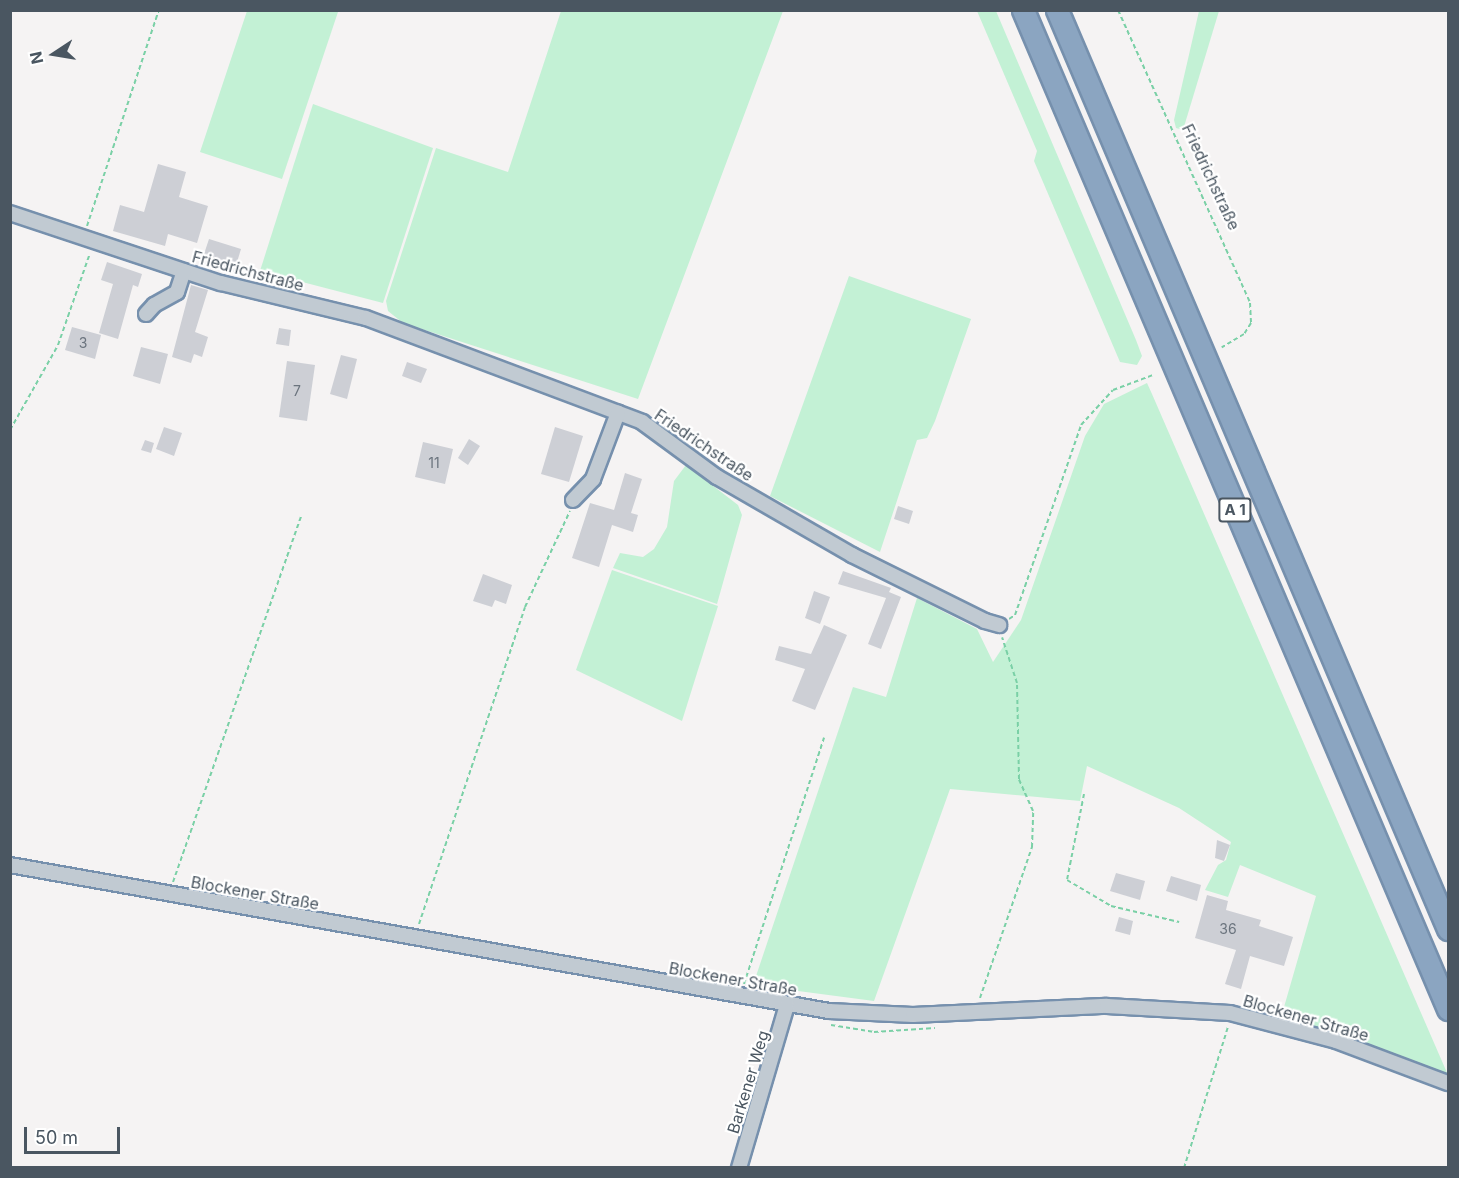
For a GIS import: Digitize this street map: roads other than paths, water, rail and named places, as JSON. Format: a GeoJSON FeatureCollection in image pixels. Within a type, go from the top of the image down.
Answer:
{"type":"FeatureCollection","features":[{"type":"Feature","properties":{"kind":"highway","name":"A 1"},"geometry":{"type":"LineString","coordinates":[[1023,10],[1449,1009]]}},
{"type":"Feature","properties":{"kind":"highway","name":"A 1"},"geometry":{"type":"LineString","coordinates":[[1058,10],[1449,929]]}},
{"type":"Feature","properties":{"kind":"street","name":"Friedrichstraße"},"geometry":{"type":"LineString","coordinates":[[10,213],[221,283],[366,318],[642,422],[717,477],[852,555],[999,625]]}},
{"type":"Feature","properties":{"kind":"street"},"geometry":{"type":"LineString","coordinates":[[146,314],[177,292],[184,271]]}},
{"type":"Feature","properties":{"kind":"street"},"geometry":{"type":"LineString","coordinates":[[573,500],[592,479],[618,413]]}},
{"type":"Feature","properties":{"kind":"street","name":"Blockener Straße"},"geometry":{"type":"LineString","coordinates":[[10,865],[787,1005],[880,1015],[1107,1006],[1230,1013],[1336,1041],[1449,1083]]}},
{"type":"Feature","properties":{"kind":"street","name":"Barkener Weg"},"geometry":{"type":"LineString","coordinates":[[739,1167],[787,1005]]}}]}
